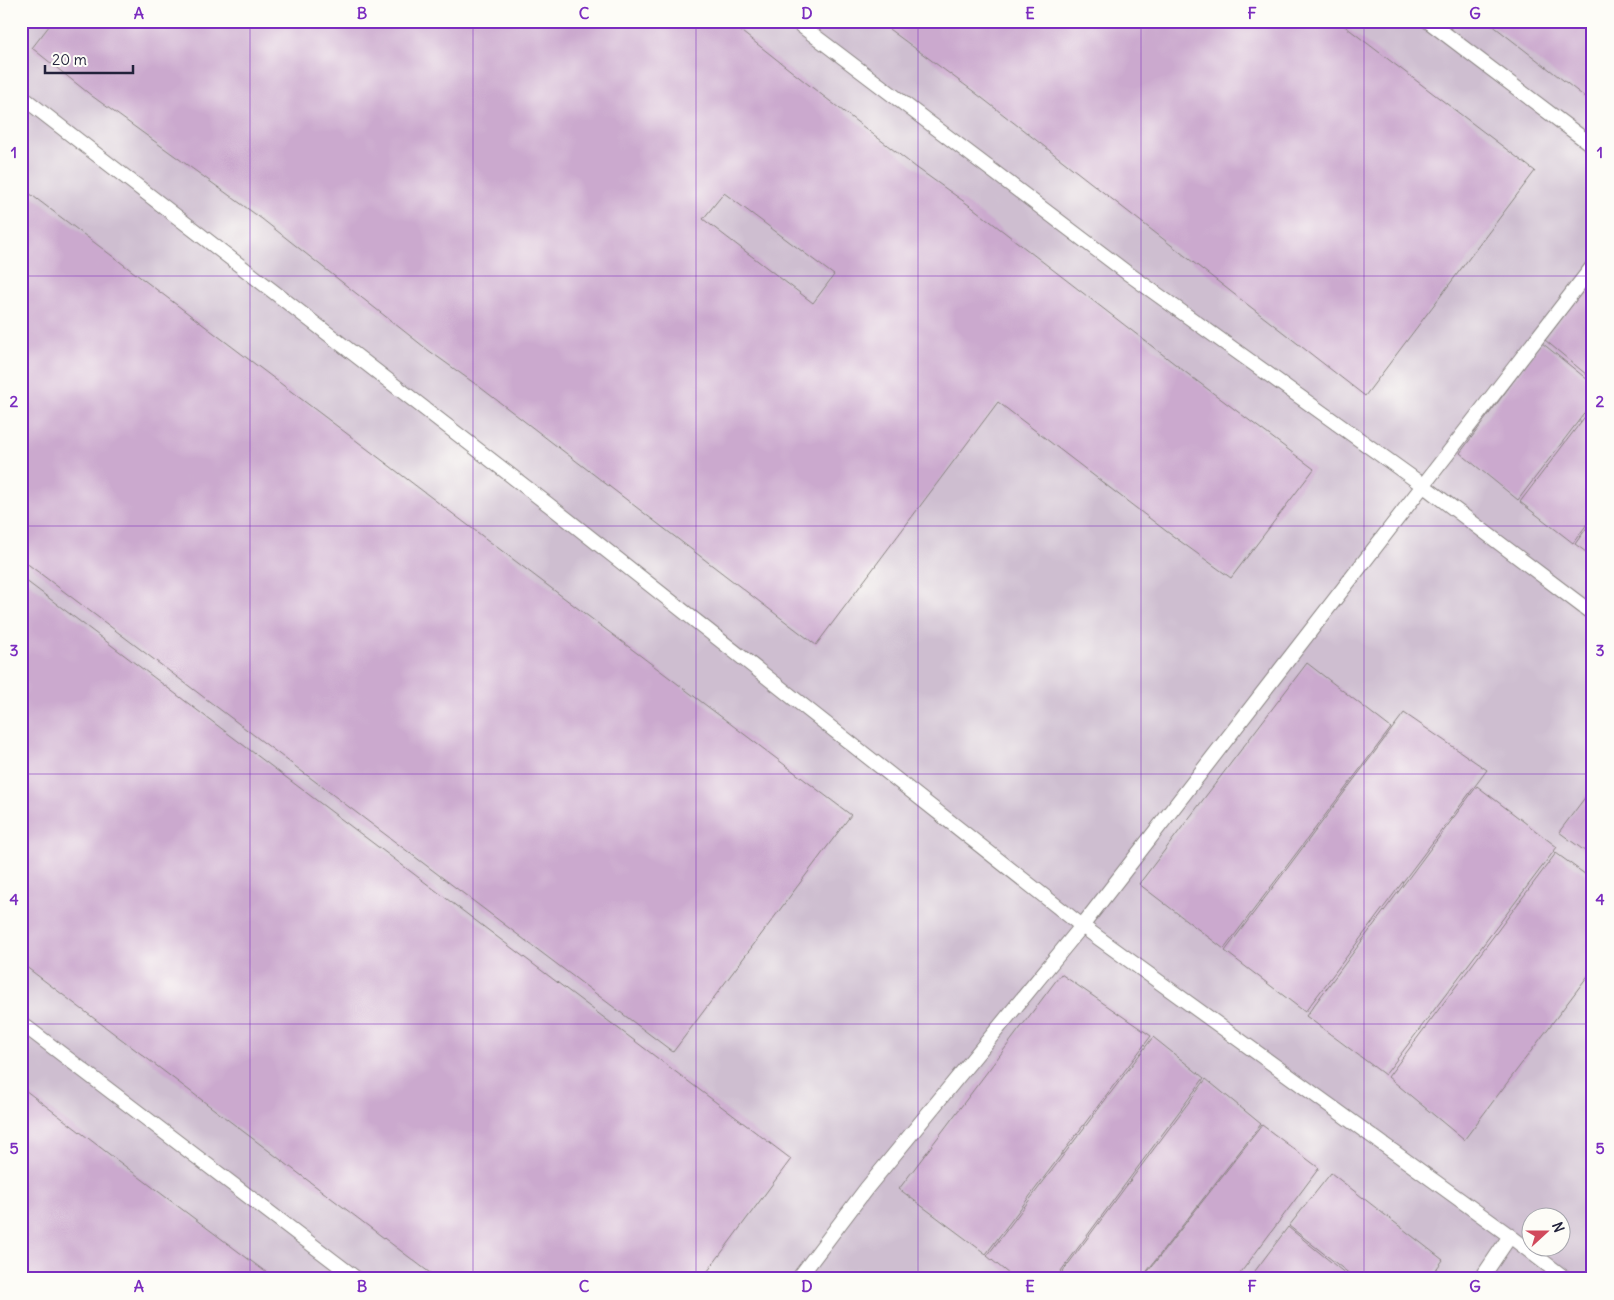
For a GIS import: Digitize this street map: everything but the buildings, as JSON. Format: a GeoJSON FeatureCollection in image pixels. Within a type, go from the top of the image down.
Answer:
{"type":"FeatureCollection","features":[{"type":"Feature","properties":{"kind":"lane"},"geometry":{"type":"LineString","coordinates":[[795,21],[1126,272],[1424,486],[1593,614]]}},
{"type":"Feature","properties":{"kind":"lane"},"geometry":{"type":"LineString","coordinates":[[1428,21],[1592,145]]}},
{"type":"Feature","properties":{"kind":"lane"},"geometry":{"type":"LineString","coordinates":[[21,96],[549,505],[1082,926],[1510,1236],[1566,1279]]}},
{"type":"Feature","properties":{"kind":"lane"},"geometry":{"type":"LineString","coordinates":[[798,1279],[866,1189],[1082,926],[1593,266]]}},
{"type":"Feature","properties":{"kind":"lane"},"geometry":{"type":"LineString","coordinates":[[21,1023],[356,1279]]}},
{"type":"Feature","properties":{"kind":"lane"},"geometry":{"type":"LineString","coordinates":[[1481,1279],[1510,1236]]}},
{"type":"Feature","properties":{"kind":"shaded area"},"geometry":{"type":"Polygon","coordinates":[[[21,21],[1593,21],[1593,1279],[21,1279],[21,21]]]}}]}
